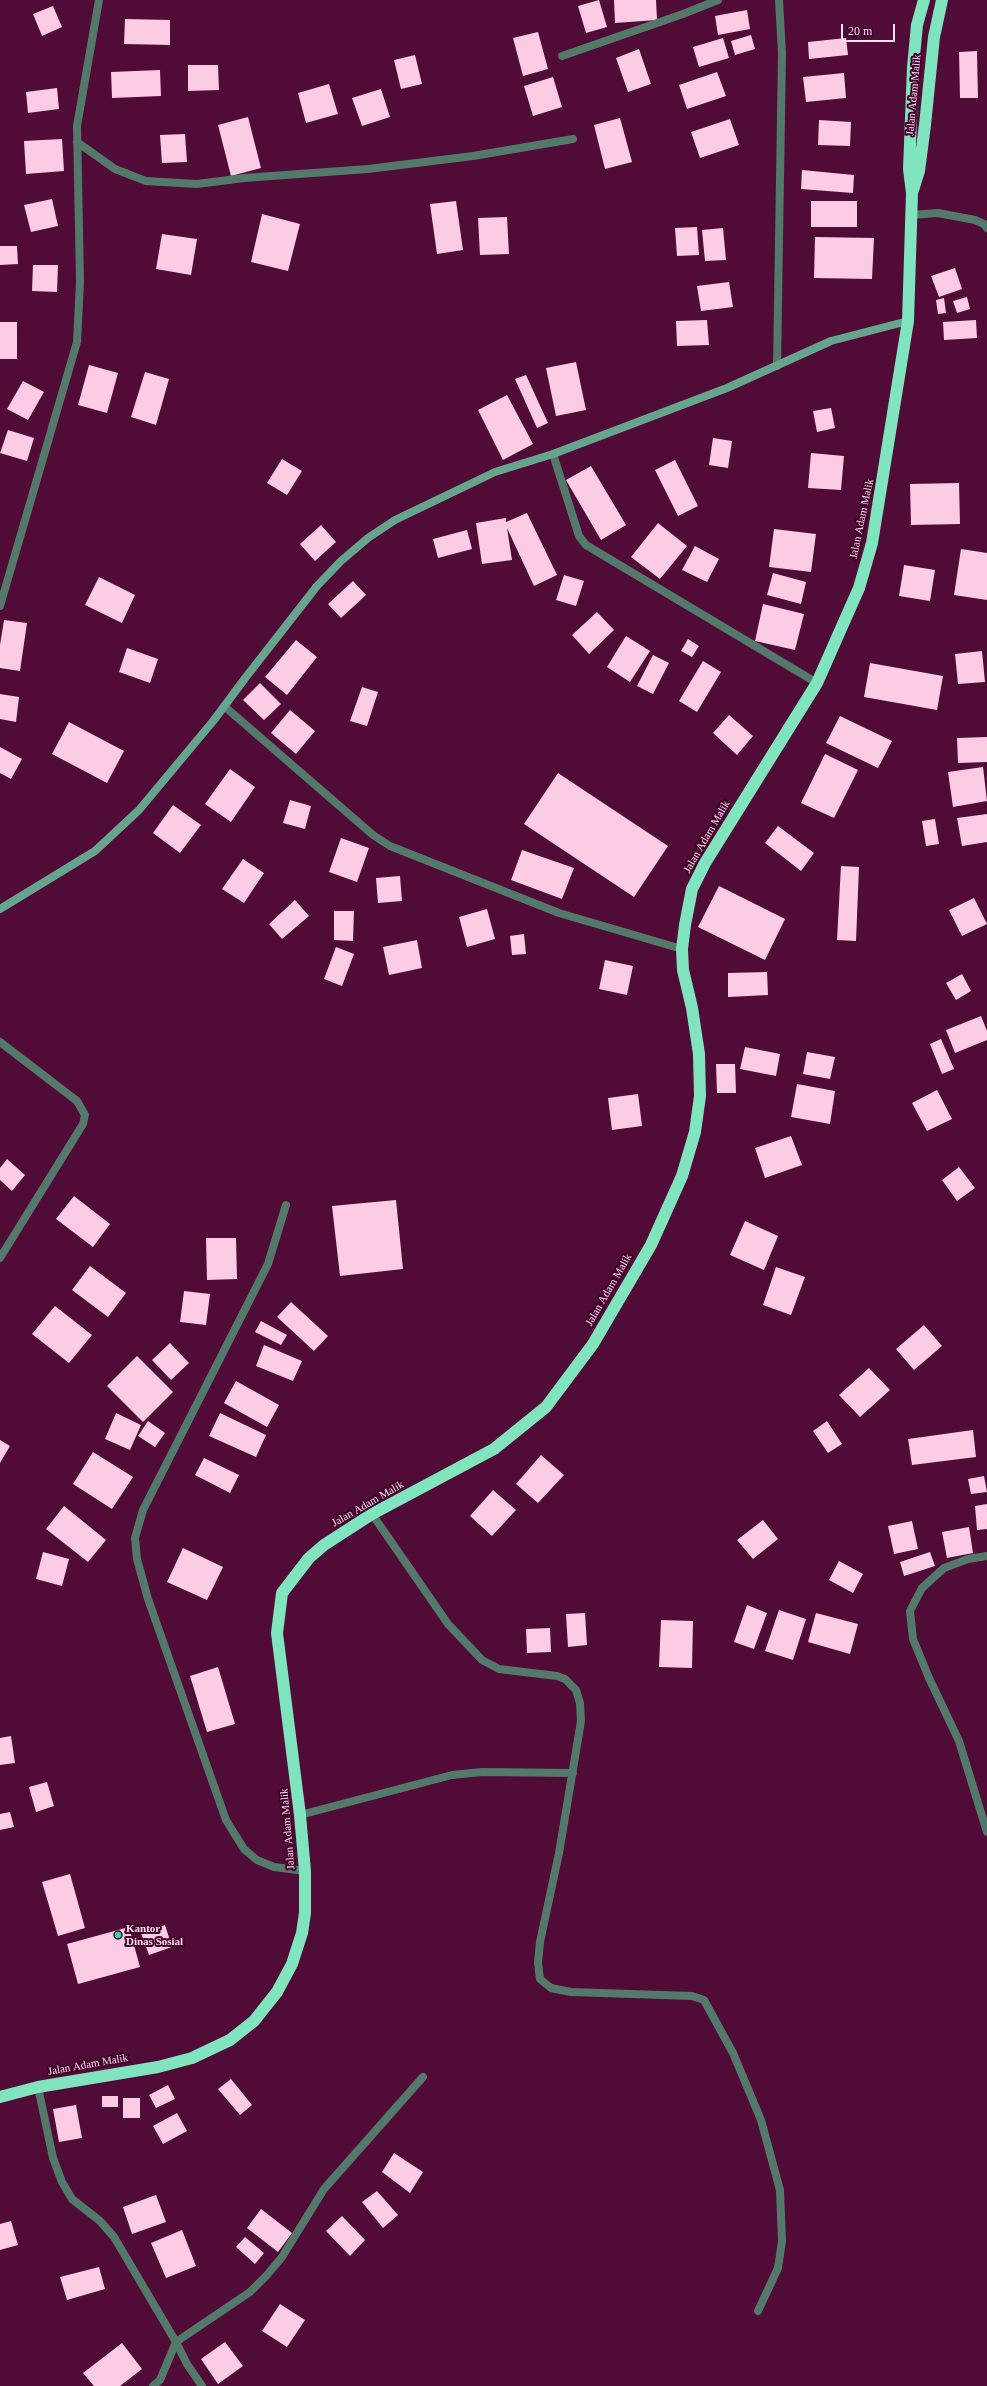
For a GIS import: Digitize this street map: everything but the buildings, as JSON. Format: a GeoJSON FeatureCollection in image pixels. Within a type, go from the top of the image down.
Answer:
{"type":"FeatureCollection","features":[{"type":"Feature","properties":{"kind":"highway","name":"Jalan Adam Malik"},"geometry":{"type":"LineString","coordinates":[[0,2097],[38,2087],[158,2067],[192,2058],[230,2040],[254,2021],[277,1992],[292,1964],[302,1933],[305,1913],[305,1871],[300,1815],[277,1640],[282,1593],[309,1558],[324,1545],[372,1514],[494,1449],[546,1407],[593,1344],[651,1245],[682,1176],[695,1132],[700,1096],[699,1054],[692,1008],[683,970],[682,948],[684,925],[692,889],[705,863],[817,683],[858,588],[872,543],[908,321],[912,193],[909,169],[913,67],[917,25],[924,0]]}},
{"type":"Feature","properties":{"kind":"highway","name":"Jalan Adam Malik"},"geometry":{"type":"LineString","coordinates":[[912,193],[919,171],[926,119],[929,70],[942,0]]}},
{"type":"Feature","properties":{"kind":"main road"},"geometry":{"type":"LineString","coordinates":[[0,909],[94,851],[108,840],[139,810],[224,706],[317,586],[341,561],[368,538],[395,520],[495,472],[553,454],[727,388],[830,342],[908,321]]}},
{"type":"Feature","properties":{"kind":"street"},"geometry":{"type":"LineString","coordinates":[[0,606],[77,342],[80,282],[77,142],[78,113],[99,0]]}},
{"type":"Feature","properties":{"kind":"street"},"geometry":{"type":"LineString","coordinates":[[562,56],[683,14],[718,0]]}},
{"type":"Feature","properties":{"kind":"street"},"geometry":{"type":"LineString","coordinates":[[777,366],[779,147],[782,53],[779,0]]}},
{"type":"Feature","properties":{"kind":"street"},"geometry":{"type":"LineString","coordinates":[[77,142],[114,169],[146,181],[197,184],[244,178],[368,169],[473,156],[573,139]]}},
{"type":"Feature","properties":{"kind":"street"},"geometry":{"type":"LineString","coordinates":[[911,215],[938,213],[975,220],[987,228]]}},
{"type":"Feature","properties":{"kind":"street"},"geometry":{"type":"LineString","coordinates":[[553,454],[579,536],[586,545],[817,683]]}},
{"type":"Feature","properties":{"kind":"street"},"geometry":{"type":"LineString","coordinates":[[224,706],[373,835],[390,846],[558,913],[682,948]]}},
{"type":"Feature","properties":{"kind":"street"},"geometry":{"type":"LineString","coordinates":[[0,1042],[77,1101],[85,1115],[83,1124],[0,1258]]}},
{"type":"Feature","properties":{"kind":"street"},"geometry":{"type":"LineString","coordinates":[[286,1205],[268,1264],[143,1510],[135,1538],[137,1558],[148,1599],[226,1820],[244,1849],[257,1860],[274,1867],[305,1871]]}},
{"type":"Feature","properties":{"kind":"street"},"geometry":{"type":"LineString","coordinates":[[372,1514],[448,1624],[482,1660],[499,1669],[557,1676],[565,1679],[576,1690],[580,1703],[582,1721],[540,1942],[538,1963],[540,1979],[551,1988],[571,1992],[692,1996],[704,2000],[733,2053],[761,2120],[780,2190],[782,2241],[778,2268],[758,2311]]}},
{"type":"Feature","properties":{"kind":"street"},"geometry":{"type":"LineString","coordinates":[[987,1556],[968,1559],[944,1568],[922,1588],[910,1611],[913,1639],[929,1678],[959,1741],[987,1832]]}},
{"type":"Feature","properties":{"kind":"street"},"geometry":{"type":"LineString","coordinates":[[300,1815],[452,1774],[482,1772],[573,1773]]}},
{"type":"Feature","properties":{"kind":"street"},"geometry":{"type":"LineString","coordinates":[[153,2386],[160,2380],[176,2342],[250,2292],[267,2275],[282,2257],[324,2189],[423,2078]]}},
{"type":"Feature","properties":{"kind":"street"},"geometry":{"type":"LineString","coordinates":[[38,2087],[53,2158],[62,2182],[72,2199],[100,2221],[114,2237],[176,2342],[187,2364],[202,2386]]}},
{"type":"Feature","properties":{"kind":"place","name":"Kantor Dinas Sosial"},"geometry":{"type":"Point","coordinates":[118,1935]}}]}
